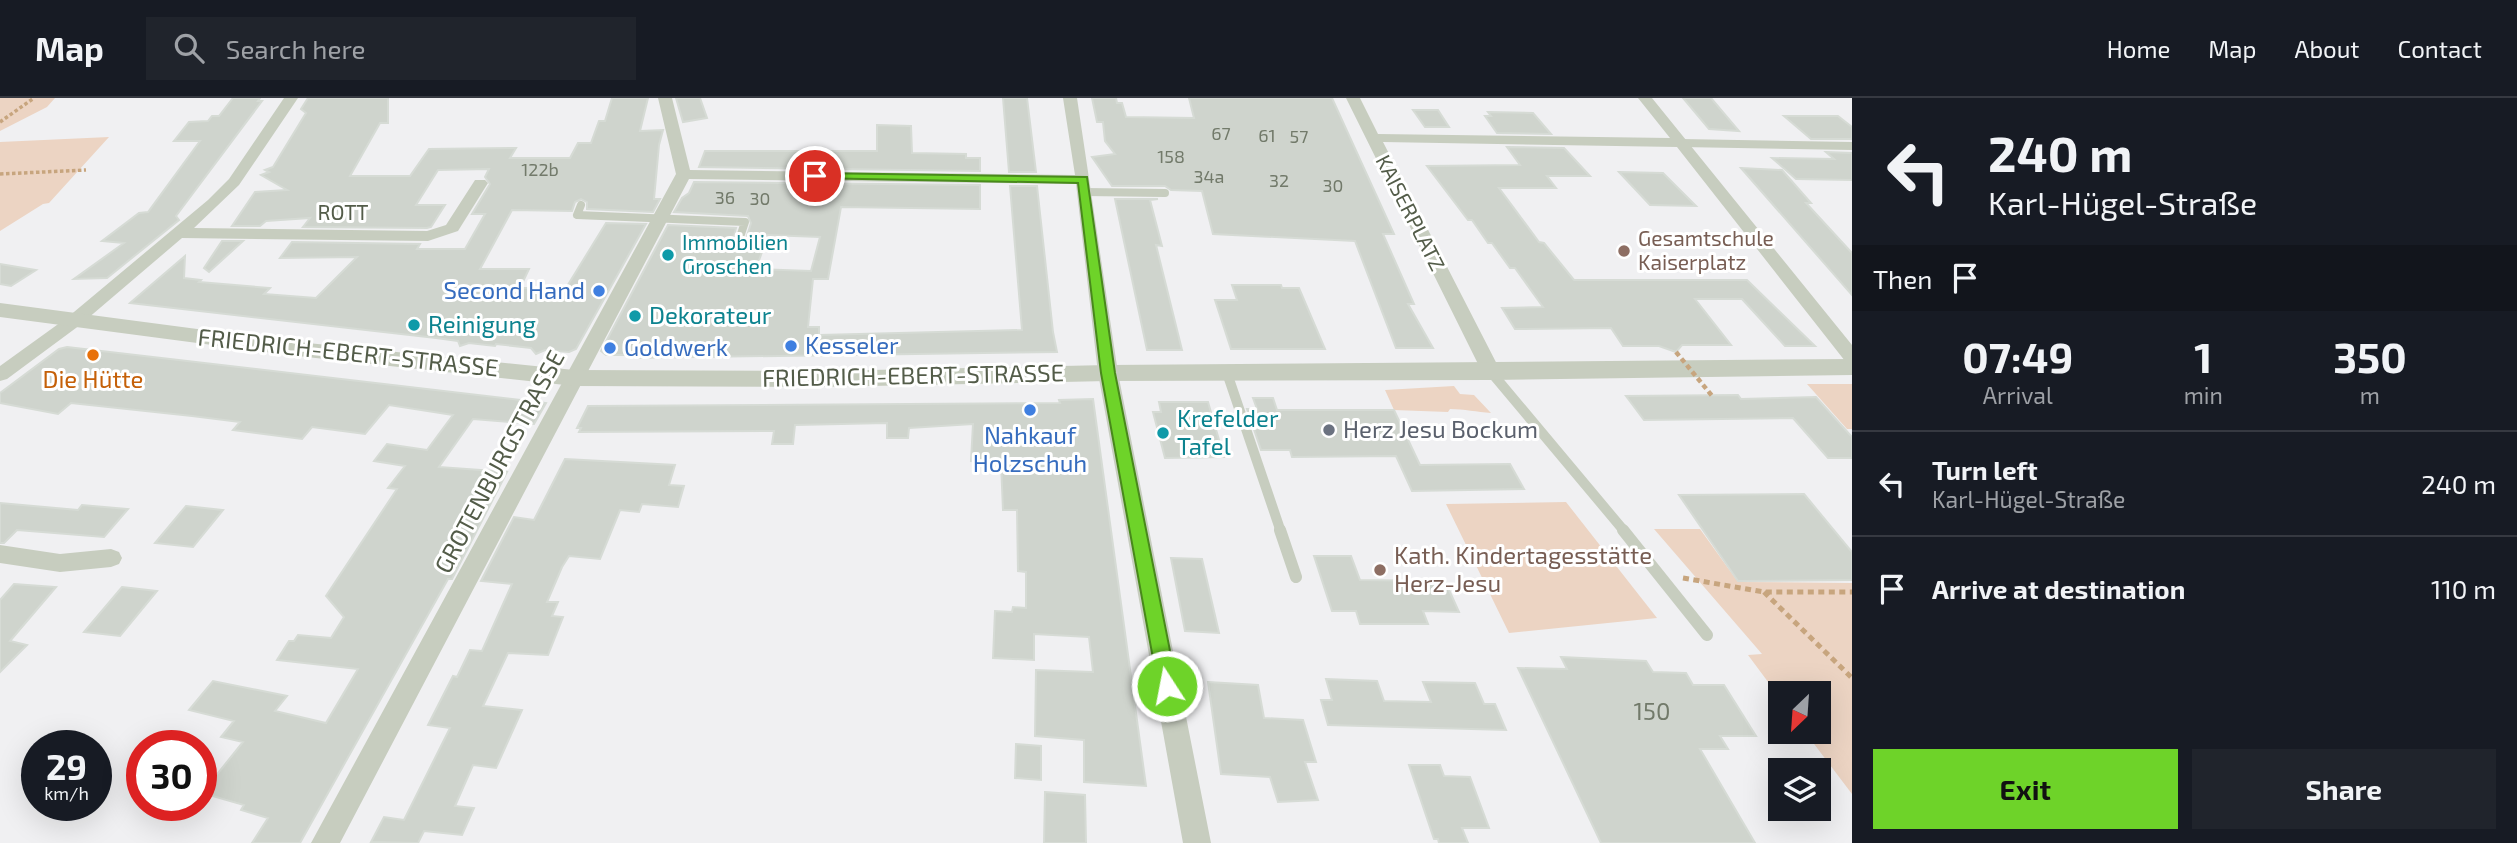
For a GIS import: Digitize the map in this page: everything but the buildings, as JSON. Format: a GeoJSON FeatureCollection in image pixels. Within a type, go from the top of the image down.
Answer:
{"type":"FeatureCollection","features":[{"type":"Feature","properties":{"kind":"street"},"geometry":{"type":"LineString","coordinates":[[0,375],[74,321],[180,233],[234,182],[291,98]]}},
{"type":"Feature","properties":{"kind":"street"},"geometry":{"type":"LineString","coordinates":[[664,98],[684,174],[1084,186]]}},
{"type":"Feature","properties":{"kind":"street"},"geometry":{"type":"LineString","coordinates":[[1070,98],[1108,373],[1197,843]]}},
{"type":"Feature","properties":{"kind":"street"},"geometry":{"type":"LineString","coordinates":[[1353,98],[1373,138]]}},
{"type":"Feature","properties":{"kind":"street"},"geometry":{"type":"LineString","coordinates":[[1645,98],[1852,357]]}},
{"type":"Feature","properties":{"kind":"street","name":"KAISERPLATZ"},"geometry":{"type":"LineString","coordinates":[[1491,373],[1373,138],[1681,143]]}},
{"type":"Feature","properties":{"kind":"street","name":"GROTENBURGSTRASSE"},"geometry":{"type":"LineString","coordinates":[[325,843],[684,174]]}},
{"type":"Feature","properties":{"kind":"street","name":"ROTT"},"geometry":{"type":"LineString","coordinates":[[180,233],[428,236],[452,228],[480,183]]}},
{"type":"Feature","properties":{"kind":"street","name":"FRIEDRICH-EBERT-STRASSE"},"geometry":{"type":"LineString","coordinates":[[0,310],[288,348],[575,378],[821,379],[1108,373],[1491,373]]}},
{"type":"Feature","properties":{"kind":"street"},"geometry":{"type":"LineString","coordinates":[[1491,373],[1852,367]]}},
{"type":"Feature","properties":{"kind":"street"},"geometry":{"type":"LineString","coordinates":[[0,554],[60,563],[111,558]]}},
{"type":"Feature","properties":{"kind":"lane"},"geometry":{"type":"LineString","coordinates":[[1681,143],[1852,146]]}},
{"type":"Feature","properties":{"kind":"lane"},"geometry":{"type":"LineString","coordinates":[[1084,186],[1165,193]]}},
{"type":"Feature","properties":{"kind":"lane"},"geometry":{"type":"LineString","coordinates":[[581,205],[577,215],[746,222],[737,246]]}},
{"type":"Feature","properties":{"kind":"lane"},"geometry":{"type":"LineString","coordinates":[[1227,373],[1296,576]]}},
{"type":"Feature","properties":{"kind":"lane"},"geometry":{"type":"LineString","coordinates":[[1491,373],[1661,575],[1707,635]]}},
{"type":"Feature","properties":{"kind":"path"},"geometry":{"type":"LineString","coordinates":[[0,122],[34,98]]}},
{"type":"Feature","properties":{"kind":"path"},"geometry":{"type":"LineString","coordinates":[[0,174],[86,170]]}},
{"type":"Feature","properties":{"kind":"path"},"geometry":{"type":"LineString","coordinates":[[1676,352],[1713,397]]}},
{"type":"Feature","properties":{"kind":"path"},"geometry":{"type":"LineString","coordinates":[[1661,575],[1763,592],[1852,592]]}},
{"type":"Feature","properties":{"kind":"path"},"geometry":{"type":"LineString","coordinates":[[1763,592],[1852,678]]}},
{"type":"Feature","properties":{"kind":"shaded area"},"geometry":{"type":"Polygon","coordinates":[[[0,98],[55,98],[47,107],[0,131],[0,98]]]}},
{"type":"Feature","properties":{"kind":"shaded area"},"geometry":{"type":"Polygon","coordinates":[[[109,137],[49,203],[43,204],[0,231],[0,142],[109,137]]]}},
{"type":"Feature","properties":{"kind":"shaded area"},"geometry":{"type":"Polygon","coordinates":[[[1807,384],[1852,384],[1852,429],[1847,429],[1807,384]]]}},
{"type":"Feature","properties":{"kind":"shaded area"},"geometry":{"type":"Polygon","coordinates":[[[1454,386],[1460,394],[1474,395],[1491,413],[1455,409],[1448,412],[1394,410],[1385,390],[1454,386]]]}},
{"type":"Feature","properties":{"kind":"shaded area"},"geometry":{"type":"Polygon","coordinates":[[[1566,502],[1657,618],[1509,633],[1446,504],[1566,502]]]}},
{"type":"Feature","properties":{"kind":"shaded area"},"geometry":{"type":"Polygon","coordinates":[[[1654,529],[1700,529],[1738,582],[1852,583],[1852,794],[1831,766],[1831,758],[1825,758],[1814,744],[1831,744],[1831,681],[1768,682],[1748,655],[1762,654],[1654,529]]]}},
{"type":"Feature","properties":{"kind":"place","name":"Gesamtschule Kaiserplatz"},"geometry":{"type":"Point","coordinates":[1624,251]}},
{"type":"Feature","properties":{"kind":"place","name":"Immobilien Groschen"},"geometry":{"type":"Point","coordinates":[668,255]}},
{"type":"Feature","properties":{"kind":"place","name":"Second Hand"},"geometry":{"type":"Point","coordinates":[599,291]}},
{"type":"Feature","properties":{"kind":"place","name":"Dekorateur"},"geometry":{"type":"Point","coordinates":[635,316]}},
{"type":"Feature","properties":{"kind":"place","name":"Reinigung"},"geometry":{"type":"Point","coordinates":[414,325]}},
{"type":"Feature","properties":{"kind":"place","name":"Kesseler"},"geometry":{"type":"Point","coordinates":[791,346]}},
{"type":"Feature","properties":{"kind":"place","name":"Goldwerk"},"geometry":{"type":"Point","coordinates":[610,348]}},
{"type":"Feature","properties":{"kind":"place","name":"Die Hütte"},"geometry":{"type":"Point","coordinates":[93,355]}},
{"type":"Feature","properties":{"kind":"place","name":"Nahkauf Holzschuh"},"geometry":{"type":"Point","coordinates":[1030,410]}},
{"type":"Feature","properties":{"kind":"place","name":"Herz Jesu Bockum"},"geometry":{"type":"Point","coordinates":[1329,430]}},
{"type":"Feature","properties":{"kind":"place","name":"Krefelder Tafel"},"geometry":{"type":"Point","coordinates":[1163,433]}},
{"type":"Feature","properties":{"kind":"place","name":"Kath. Kindertagesstätte Herz-Jesu"},"geometry":{"type":"Point","coordinates":[1380,570]}},
{"type":"Feature","properties":{"kind":"route"},"geometry":{"type":"LineString","coordinates":[[815,176],[1083,180],[1108,373],[1167,686]]}}]}
